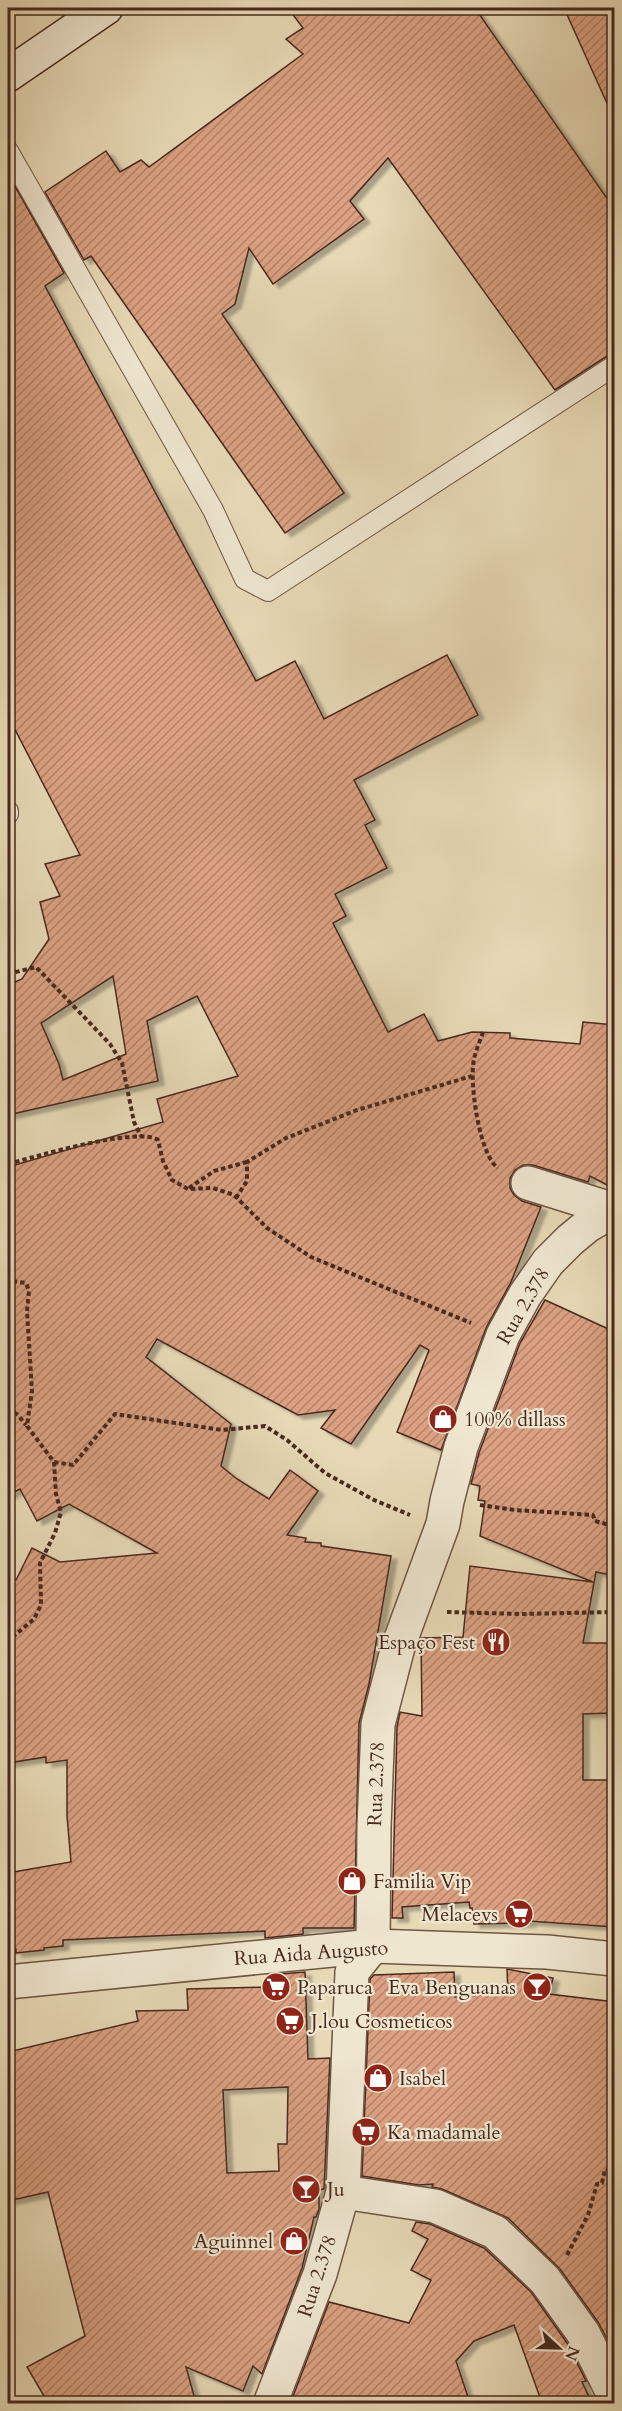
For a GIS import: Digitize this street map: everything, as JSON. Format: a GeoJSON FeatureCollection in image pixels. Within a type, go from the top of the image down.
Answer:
{"type":"FeatureCollection","features":[{"type":"Feature","properties":{"kind":"street"},"geometry":{"type":"LineString","coordinates":[[8,75],[106,8]]}},
{"type":"Feature","properties":{"kind":"street"},"geometry":{"type":"LineString","coordinates":[[528,1183],[615,1210]]}},
{"type":"Feature","properties":{"kind":"street","name":"Rua 2.378"},"geometry":{"type":"LineString","coordinates":[[270,2403],[320,2274],[343,2192],[352,1972],[373,1946],[378,1724],[398,1647],[445,1512],[461,1447],[502,1335],[525,1295],[548,1263],[587,1226],[615,1210]]}},
{"type":"Feature","properties":{"kind":"street","name":"Rua Aida Augusto"},"geometry":{"type":"LineString","coordinates":[[8,1982],[373,1946],[548,1953],[615,1959]]}},
{"type":"Feature","properties":{"kind":"street"},"geometry":{"type":"LineString","coordinates":[[343,2192],[435,2206],[495,2232],[545,2280],[583,2333],[615,2395]]}},
{"type":"Feature","properties":{"kind":"lane"},"geometry":{"type":"LineString","coordinates":[[8,151],[213,510],[245,579],[268,591],[615,366]]}},
{"type":"Feature","properties":{"kind":"path"},"geometry":{"type":"LineString","coordinates":[[8,974],[36,967],[110,1044],[122,1063],[134,1122],[141,1136]]}},
{"type":"Feature","properties":{"kind":"path"},"geometry":{"type":"LineString","coordinates":[[483,1032],[474,1059],[472,1087],[487,1152],[495,1165],[528,1183]]}},
{"type":"Feature","properties":{"kind":"path"},"geometry":{"type":"LineString","coordinates":[[188,1189],[214,1171],[248,1162],[286,1138],[357,1110],[472,1076]]}},
{"type":"Feature","properties":{"kind":"path"},"geometry":{"type":"LineString","coordinates":[[8,1164],[101,1141],[141,1136],[158,1140],[163,1161],[172,1180],[188,1189],[213,1188],[236,1198],[267,1228],[311,1257],[502,1335]]}},
{"type":"Feature","properties":{"kind":"path"},"geometry":{"type":"LineString","coordinates":[[236,1198],[247,1181],[248,1162]]}},
{"type":"Feature","properties":{"kind":"path"},"geometry":{"type":"LineString","coordinates":[[8,1252],[12,1281],[26,1283],[29,1291],[27,1322],[32,1391],[27,1426]]}},
{"type":"Feature","properties":{"kind":"path"},"geometry":{"type":"LineString","coordinates":[[8,1408],[18,1415],[54,1462],[56,1494],[61,1512],[55,1533],[40,1563],[41,1605],[34,1619],[8,1641]]}},
{"type":"Feature","properties":{"kind":"path"},"geometry":{"type":"LineString","coordinates":[[54,1462],[74,1465],[115,1414],[222,1430],[265,1426],[287,1440],[325,1473],[375,1500],[422,1520],[445,1512],[515,1510],[593,1515],[596,1521],[613,1526]]}},
{"type":"Feature","properties":{"kind":"path"},"geometry":{"type":"LineString","coordinates":[[412,1611],[521,1614],[615,1612]]}},
{"type":"Feature","properties":{"kind":"path"},"geometry":{"type":"LineString","coordinates":[[545,2280],[570,2252],[588,2215],[597,2184],[602,2183],[605,2169],[615,2171]]}},
{"type":"Feature","properties":{"kind":"building"},"geometry":{"type":"Polygon","coordinates":[[[288,8],[475,8],[615,210],[615,354],[607,356],[555,390],[388,158],[350,201],[364,219],[273,284],[249,248],[235,304],[222,314],[344,493],[285,533],[91,256],[84,260],[45,192],[106,151],[120,172],[141,160],[149,167],[303,54],[286,39],[303,28],[288,8]]]}},
{"type":"Feature","properties":{"kind":"building"},"geometry":{"type":"Polygon","coordinates":[[[564,8],[615,8],[615,121],[564,8]]]}},
{"type":"Feature","properties":{"kind":"building"},"geometry":{"type":"Polygon","coordinates":[[[8,174],[64,273],[45,286],[256,681],[295,661],[324,719],[447,655],[478,715],[354,780],[375,820],[365,825],[387,868],[335,894],[346,916],[333,923],[388,1032],[424,1014],[438,1041],[472,1032],[510,1033],[510,1038],[580,1044],[583,1022],[615,1025],[615,1189],[590,1176],[588,1182],[533,1165],[523,1165],[515,1170],[510,1178],[510,1188],[514,1195],[522,1201],[541,1207],[511,1282],[486,1328],[441,1450],[397,1432],[429,1350],[420,1345],[351,1444],[321,1428],[335,1410],[298,1415],[157,1339],[146,1357],[231,1424],[221,1466],[237,1479],[269,1499],[290,1470],[318,1491],[287,1535],[306,1538],[305,1542],[321,1543],[321,1546],[391,1556],[369,1684],[359,1723],[354,1928],[303,1928],[303,1934],[265,1938],[265,1931],[63,1940],[63,1946],[44,1948],[44,1950],[16,1953],[16,1949],[8,1950],[8,1873],[71,1862],[67,1816],[67,1760],[46,1763],[46,1757],[8,1763],[8,1575],[16,1580],[32,1548],[60,1562],[157,1553],[69,1504],[37,1521],[20,1489],[8,1495],[8,1167],[163,1122],[157,1099],[238,1076],[197,996],[147,1021],[158,1081],[8,1115],[8,985],[22,979],[49,939],[40,902],[60,896],[45,864],[80,855],[8,716],[8,174]],[[113,976],[41,1023],[59,1064],[63,1080],[126,1054],[113,976]]]}},
{"type":"Feature","properties":{"kind":"building"},"geometry":{"type":"Polygon","coordinates":[[[545,1300],[615,1332],[615,1576],[596,1572],[583,1643],[615,1643],[615,1696],[610,1696],[611,1713],[583,1714],[583,1780],[615,1780],[615,1927],[529,1921],[530,1923],[474,1924],[469,1902],[402,1907],[403,1918],[392,1918],[397,1727],[400,1712],[422,1716],[421,1638],[463,1637],[470,1566],[593,1582],[480,1536],[485,1501],[478,1500],[480,1486],[471,1484],[479,1453],[520,1343],[545,1300]]]}},
{"type":"Feature","properties":{"kind":"building"},"geometry":{"type":"Polygon","coordinates":[[[507,1969],[553,1978],[549,1994],[615,2002],[615,2354],[598,2322],[560,2269],[508,2218],[442,2189],[432,2187],[433,2184],[419,2185],[362,2176],[370,1979],[374,1975],[454,1972],[455,1997],[508,1993],[507,1969]]]}},
{"type":"Feature","properties":{"kind":"building"},"geometry":{"type":"Polygon","coordinates":[[[305,1972],[308,2059],[330,2058],[324,2189],[319,2190],[319,2209],[314,2217],[302,2268],[262,2374],[253,2366],[243,2391],[186,2367],[196,2403],[48,2403],[27,2367],[85,2336],[48,2192],[8,2201],[8,2052],[138,2021],[136,2011],[188,2010],[187,1989],[269,1987],[268,1975],[305,1972]],[[288,2087],[223,2090],[227,2173],[279,2171],[278,2144],[287,2144],[288,2087]]]}},
{"type":"Feature","properties":{"kind":"building"},"geometry":{"type":"Polygon","coordinates":[[[416,2222],[430,2224],[484,2248],[531,2292],[567,2343],[586,2381],[582,2382],[592,2403],[542,2403],[514,2325],[474,2341],[456,2361],[470,2403],[297,2403],[292,2399],[329,2302],[409,2323],[431,2280],[411,2270],[428,2239],[412,2231],[416,2222]]]}},
{"type":"Feature","properties":{"kind":"place","name":"100% dillass"},"geometry":{"type":"Point","coordinates":[443,1419]}},
{"type":"Feature","properties":{"kind":"place","name":"Espaço Fest"},"geometry":{"type":"Point","coordinates":[496,1642]}},
{"type":"Feature","properties":{"kind":"place","name":"Familia Vip"},"geometry":{"type":"Point","coordinates":[352,1881]}},
{"type":"Feature","properties":{"kind":"place","name":"Melacevs"},"geometry":{"type":"Point","coordinates":[519,1914]}},
{"type":"Feature","properties":{"kind":"place","name":"Paparuca"},"geometry":{"type":"Point","coordinates":[276,1987]}},
{"type":"Feature","properties":{"kind":"place","name":"Eva Benguanas"},"geometry":{"type":"Point","coordinates":[537,1987]}},
{"type":"Feature","properties":{"kind":"place","name":"J.lou Cosmeticos"},"geometry":{"type":"Point","coordinates":[290,2021]}},
{"type":"Feature","properties":{"kind":"place","name":"Isabel"},"geometry":{"type":"Point","coordinates":[378,2078]}},
{"type":"Feature","properties":{"kind":"place","name":"Ka madamale"},"geometry":{"type":"Point","coordinates":[366,2132]}},
{"type":"Feature","properties":{"kind":"place","name":"Ju"},"geometry":{"type":"Point","coordinates":[306,2189]}},
{"type":"Feature","properties":{"kind":"place","name":"Aguinnel"},"geometry":{"type":"Point","coordinates":[294,2241]}}]}
